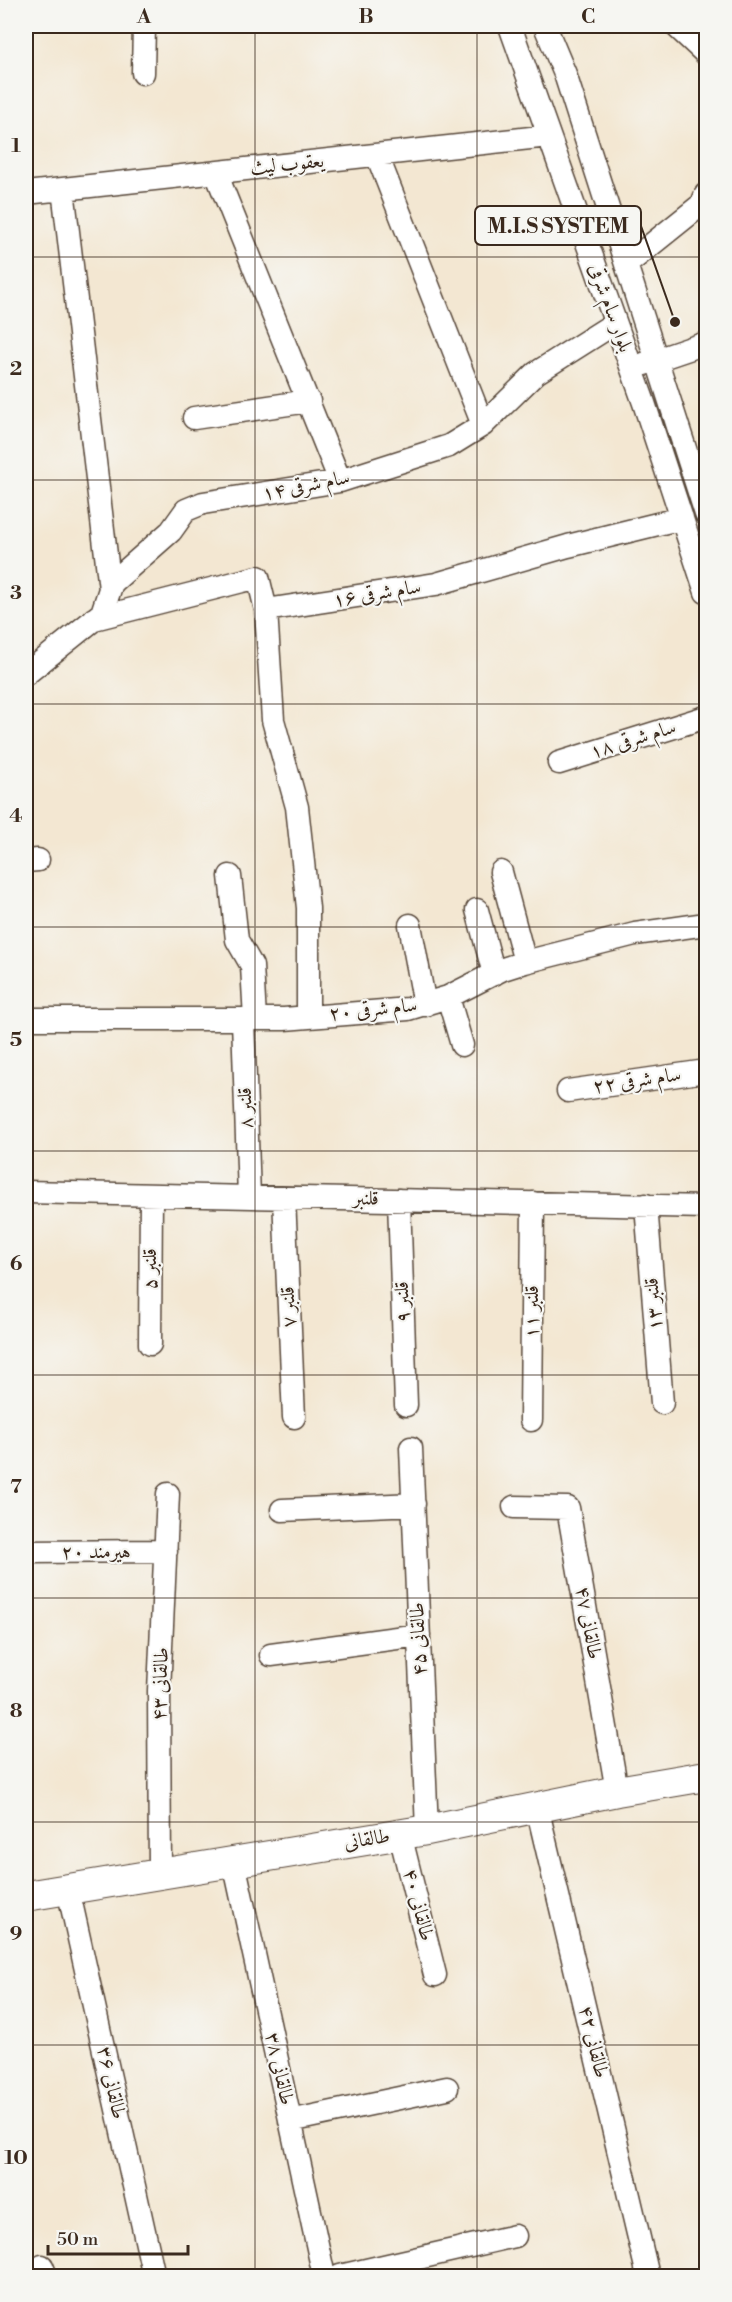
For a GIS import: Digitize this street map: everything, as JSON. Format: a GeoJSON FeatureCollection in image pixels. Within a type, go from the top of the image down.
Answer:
{"type":"FeatureCollection","features":[{"type":"Feature","properties":{"kind":"main road","name":"طالقانی"},"geometry":{"type":"LineString","coordinates":[[26,1896],[414,1832],[617,1791],[706,1776]]}},
{"type":"Feature","properties":{"kind":"street"},"geometry":{"type":"LineString","coordinates":[[143,73],[144,26]]}},
{"type":"Feature","properties":{"kind":"street","name":"بلوار سام شرقی"},"geometry":{"type":"LineString","coordinates":[[510,26],[631,368],[706,592]]}},
{"type":"Feature","properties":{"kind":"street","name":"بلوار سام شرقی"},"geometry":{"type":"LineString","coordinates":[[545,26],[565,74],[706,514]]}},
{"type":"Feature","properties":{"kind":"street"},"geometry":{"type":"LineString","coordinates":[[676,26],[706,54]]}},
{"type":"Feature","properties":{"kind":"street","name":"یعقوب لیث"},"geometry":{"type":"LineString","coordinates":[[26,193],[549,136]]}},
{"type":"Feature","properties":{"kind":"street"},"geometry":{"type":"LineString","coordinates":[[377,155],[483,425]]}},
{"type":"Feature","properties":{"kind":"street"},"geometry":{"type":"LineString","coordinates":[[216,172],[340,481]]}},
{"type":"Feature","properties":{"kind":"street"},"geometry":{"type":"LineString","coordinates":[[63,189],[110,589]]}},
{"type":"Feature","properties":{"kind":"street"},"geometry":{"type":"LineString","coordinates":[[626,265],[702,204],[706,194]]}},
{"type":"Feature","properties":{"kind":"street","name":"سام شرقی ۱۴"},"geometry":{"type":"LineString","coordinates":[[26,674],[102,613],[112,583],[171,531],[186,510],[203,503],[340,481],[449,446],[483,425],[536,373],[615,323]]}},
{"type":"Feature","properties":{"kind":"street"},"geometry":{"type":"LineString","coordinates":[[631,368],[706,343]]}},
{"type":"Feature","properties":{"kind":"street"},"geometry":{"type":"LineString","coordinates":[[194,418],[309,401]]}},
{"type":"Feature","properties":{"kind":"street","name":"سام شرقی ۱۶"},"geometry":{"type":"LineString","coordinates":[[266,610],[436,584],[568,546],[682,518]]}},
{"type":"Feature","properties":{"kind":"street"},"geometry":{"type":"LineString","coordinates":[[94,619],[258,577],[266,610],[273,720],[298,818],[308,908],[308,1017]]}},
{"type":"Feature","properties":{"kind":"street","name":"سام شرقی ۱۸"},"geometry":{"type":"LineString","coordinates":[[559,763],[706,717]]}},
{"type":"Feature","properties":{"kind":"street"},"geometry":{"type":"LineString","coordinates":[[501,872],[525,962]]}},
{"type":"Feature","properties":{"kind":"street","name":"قلنبر ۸"},"geometry":{"type":"LineString","coordinates":[[230,876],[237,940],[252,966],[249,1020],[249,1197]]}},
{"type":"Feature","properties":{"kind":"street"},"geometry":{"type":"LineString","coordinates":[[477,910],[494,974]]}},
{"type":"Feature","properties":{"kind":"street","name":"سام شرقی ۲۰"},"geometry":{"type":"LineString","coordinates":[[26,1019],[249,1020],[408,1009],[448,997],[494,974],[525,962],[635,934],[706,924]]}},
{"type":"Feature","properties":{"kind":"street"},"geometry":{"type":"LineString","coordinates":[[410,925],[425,1005]]}},
{"type":"Feature","properties":{"kind":"street"},"geometry":{"type":"LineString","coordinates":[[448,997],[462,1045]]}},
{"type":"Feature","properties":{"kind":"street","name":"سام شرقی ۲۲"},"geometry":{"type":"LineString","coordinates":[[568,1091],[706,1071]]}},
{"type":"Feature","properties":{"kind":"street","name":"قلنبر"},"geometry":{"type":"LineString","coordinates":[[26,1192],[706,1207]]}},
{"type":"Feature","properties":{"kind":"street","name":"قلنبر ۵"},"geometry":{"type":"LineString","coordinates":[[150,1344],[151,1195]]}},
{"type":"Feature","properties":{"kind":"street","name":"قلنبر ۷"},"geometry":{"type":"LineString","coordinates":[[284,1198],[294,1417]]}},
{"type":"Feature","properties":{"kind":"street","name":"قلنبر ۹"},"geometry":{"type":"LineString","coordinates":[[399,1200],[406,1405]]}},
{"type":"Feature","properties":{"kind":"street","name":"قلنبر ۱۱"},"geometry":{"type":"LineString","coordinates":[[531,1420],[533,1203]]}},
{"type":"Feature","properties":{"kind":"street","name":"قلنبر ۱۳"},"geometry":{"type":"LineString","coordinates":[[646,1205],[662,1403]]}},
{"type":"Feature","properties":{"kind":"street","name":"طالقانی ۴۵"},"geometry":{"type":"LineString","coordinates":[[411,1448],[419,1635],[414,1832]]}},
{"type":"Feature","properties":{"kind":"street","name":"طالقانی ۴۳"},"geometry":{"type":"LineString","coordinates":[[160,1874],[159,1691],[168,1494]]}},
{"type":"Feature","properties":{"kind":"street"},"geometry":{"type":"LineString","coordinates":[[282,1510],[414,1504]]}},
{"type":"Feature","properties":{"kind":"street","name":"طالقانی ۴۷"},"geometry":{"type":"LineString","coordinates":[[514,1508],[568,1508],[617,1791]]}},
{"type":"Feature","properties":{"kind":"street","name":"هیرمند ۲۰"},"geometry":{"type":"LineString","coordinates":[[26,1552],[166,1551]]}},
{"type":"Feature","properties":{"kind":"street"},"geometry":{"type":"LineString","coordinates":[[271,1655],[419,1635]]}},
{"type":"Feature","properties":{"kind":"street","name":"طالقانی ۴۲"},"geometry":{"type":"LineString","coordinates":[[537,1807],[648,2277]]}},
{"type":"Feature","properties":{"kind":"street","name":"طالقانی ۴۰"},"geometry":{"type":"LineString","coordinates":[[414,1832],[435,1976]]}},
{"type":"Feature","properties":{"kind":"street","name":"طالقانی ۳۸"},"geometry":{"type":"LineString","coordinates":[[234,1862],[324,2277]]}},
{"type":"Feature","properties":{"kind":"street","name":"طالقانی ۳۶"},"geometry":{"type":"LineString","coordinates":[[68,1889],[154,2277]]}},
{"type":"Feature","properties":{"kind":"street"},"geometry":{"type":"LineString","coordinates":[[291,2121],[447,2088]]}},
{"type":"Feature","properties":{"kind":"street"},"geometry":{"type":"LineString","coordinates":[[340,2277],[515,2236]]}},
{"type":"Feature","properties":{"kind":"place","name":"M.I.S SYSTEM"},"geometry":{"type":"Point","coordinates":[675,322]}}]}
